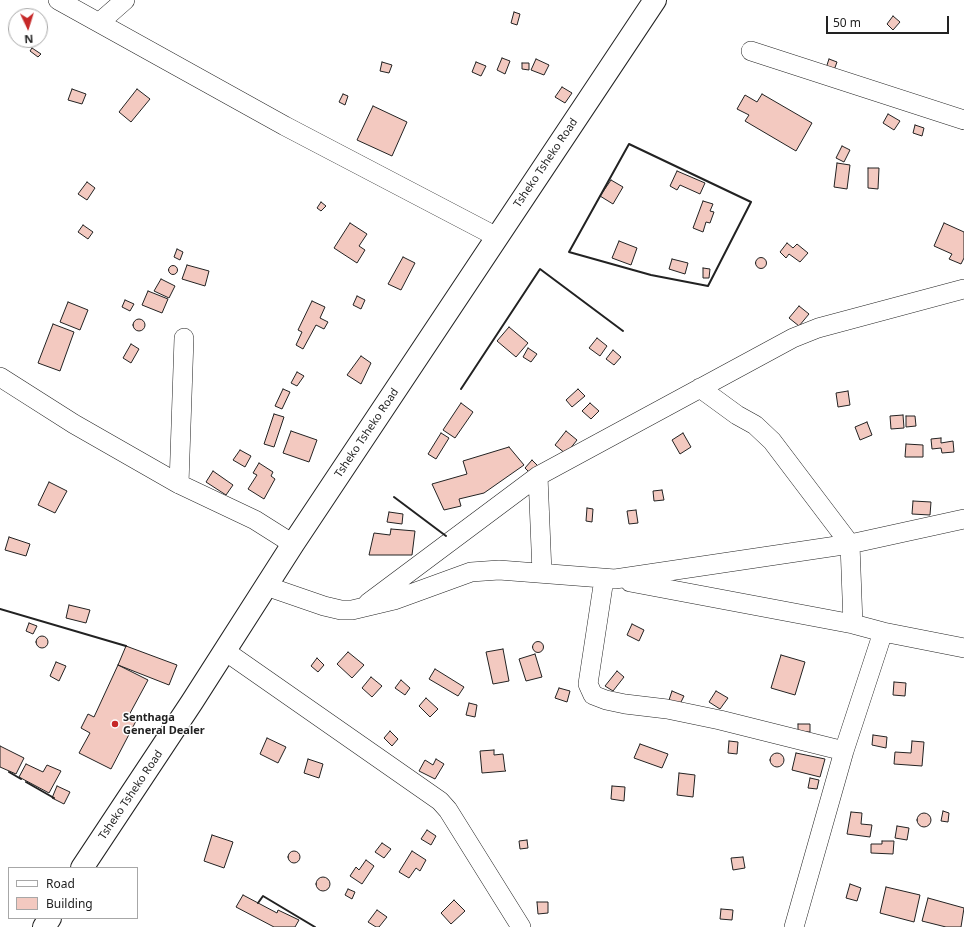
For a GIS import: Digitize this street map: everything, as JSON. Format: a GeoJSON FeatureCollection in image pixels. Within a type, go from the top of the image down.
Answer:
{"type":"FeatureCollection","features":[{"type":"Feature","properties":{"kind":"highway","name":"Tsheko Tsheko Road"},"geometry":{"type":"LineString","coordinates":[[83,867],[225,651],[293,544],[655,0]]}},
{"type":"Feature","properties":{"kind":"street"},"geometry":{"type":"LineString","coordinates":[[58,0],[285,126],[497,237]]}},
{"type":"Feature","properties":{"kind":"street"},"geometry":{"type":"LineString","coordinates":[[100,22],[125,0]]}},
{"type":"Feature","properties":{"kind":"street"},"geometry":{"type":"LineString","coordinates":[[752,51],[964,120]]}},
{"type":"Feature","properties":{"kind":"street"},"geometry":{"type":"LineString","coordinates":[[362,608],[538,476],[793,338],[818,328],[964,289]]}},
{"type":"Feature","properties":{"kind":"street"},"geometry":{"type":"LineString","coordinates":[[179,484],[184,338]]}},
{"type":"Feature","properties":{"kind":"street"},"geometry":{"type":"LineString","coordinates":[[0,377],[74,424],[179,484],[255,520],[293,544]]}},
{"type":"Feature","properties":{"kind":"street"},"geometry":{"type":"LineString","coordinates":[[700,388],[737,415],[755,425],[772,441],[850,544],[853,624]]}},
{"type":"Feature","properties":{"kind":"street"},"geometry":{"type":"LineString","coordinates":[[538,476],[542,573]]}},
{"type":"Feature","properties":{"kind":"street"},"geometry":{"type":"LineString","coordinates":[[610,579],[850,544],[964,519]]}},
{"type":"Feature","properties":{"kind":"street"},"geometry":{"type":"LineString","coordinates":[[266,586],[341,610],[362,608],[394,600],[471,572],[499,570],[610,579],[853,624],[883,632],[964,648]]}},
{"type":"Feature","properties":{"kind":"street"},"geometry":{"type":"LineString","coordinates":[[610,579],[588,684],[593,695],[619,702],[666,709],[720,720],[844,752]]}},
{"type":"Feature","properties":{"kind":"street"},"geometry":{"type":"LineString","coordinates":[[794,927],[844,752],[883,632]]}},
{"type":"Feature","properties":{"kind":"street"},"geometry":{"type":"LineString","coordinates":[[225,651],[440,801],[448,810],[521,927]]}},
{"type":"Feature","properties":{"kind":"building"},"geometry":{"type":"Polygon","coordinates":[[[514,12],[520,14],[517,25],[511,23],[514,12]]]}},
{"type":"Feature","properties":{"kind":"building"},"geometry":{"type":"Polygon","coordinates":[[[893,16],[900,22],[893,30],[887,24],[893,16]]]}},
{"type":"Feature","properties":{"kind":"building"},"geometry":{"type":"Polygon","coordinates":[[[32,48],[41,54],[38,57],[30,51],[32,48]]]}},
{"type":"Feature","properties":{"kind":"building"},"geometry":{"type":"Polygon","coordinates":[[[502,58],[510,61],[505,74],[497,70],[502,58]]]}},
{"type":"Feature","properties":{"kind":"building"},"geometry":{"type":"Polygon","coordinates":[[[536,59],[549,65],[544,75],[531,70],[536,59]]]}},
{"type":"Feature","properties":{"kind":"building"},"geometry":{"type":"Polygon","coordinates":[[[829,59],[837,62],[833,73],[825,71],[829,59]]]}},
{"type":"Feature","properties":{"kind":"building"},"geometry":{"type":"Polygon","coordinates":[[[382,62],[392,65],[389,73],[380,71],[382,62]]]}},
{"type":"Feature","properties":{"kind":"building"},"geometry":{"type":"Polygon","coordinates":[[[476,62],[486,66],[481,76],[472,72],[476,62]]]}},
{"type":"Feature","properties":{"kind":"building"},"geometry":{"type":"Polygon","coordinates":[[[522,63],[529,63],[529,70],[522,69],[522,63]]]}},
{"type":"Feature","properties":{"kind":"building"},"geometry":{"type":"Polygon","coordinates":[[[562,87],[572,93],[565,103],[555,97],[562,87]]]}},
{"type":"Feature","properties":{"kind":"building"},"geometry":{"type":"Polygon","coordinates":[[[72,89],[86,94],[82,104],[68,100],[72,89]]]}},
{"type":"Feature","properties":{"kind":"building"},"geometry":{"type":"Polygon","coordinates":[[[137,89],[150,99],[131,122],[119,112],[137,89]]]}},
{"type":"Feature","properties":{"kind":"building"},"geometry":{"type":"Polygon","coordinates":[[[343,94],[348,96],[345,105],[339,102],[343,94]]]}},
{"type":"Feature","properties":{"kind":"building"},"geometry":{"type":"Polygon","coordinates":[[[762,94],[812,123],[796,151],[745,121],[749,115],[737,109],[745,95],[757,102],[762,94]]]}},
{"type":"Feature","properties":{"kind":"building"},"geometry":{"type":"Polygon","coordinates":[[[373,106],[407,122],[392,156],[357,140],[373,106]]]}},
{"type":"Feature","properties":{"kind":"building"},"geometry":{"type":"Polygon","coordinates":[[[888,114],[900,121],[894,130],[883,123],[888,114]]]}},
{"type":"Feature","properties":{"kind":"building"},"geometry":{"type":"Polygon","coordinates":[[[915,125],[924,128],[922,136],[913,133],[915,125]]]}},
{"type":"Feature","properties":{"kind":"building"},"geometry":{"type":"Polygon","coordinates":[[[842,146],[850,150],[844,162],[836,158],[842,146]]]}},
{"type":"Feature","properties":{"kind":"building"},"geometry":{"type":"Polygon","coordinates":[[[837,163],[850,165],[847,189],[834,187],[837,163]]]}},
{"type":"Feature","properties":{"kind":"building"},"geometry":{"type":"Polygon","coordinates":[[[868,168],[879,168],[878,189],[868,188],[868,168]]]}},
{"type":"Feature","properties":{"kind":"building"},"geometry":{"type":"Polygon","coordinates":[[[677,171],[705,183],[700,194],[680,185],[677,190],[670,186],[677,171]]]}},
{"type":"Feature","properties":{"kind":"building"},"geometry":{"type":"Polygon","coordinates":[[[611,180],[623,187],[613,204],[600,196],[611,180]]]}},
{"type":"Feature","properties":{"kind":"building"},"geometry":{"type":"Polygon","coordinates":[[[87,182],[95,188],[87,200],[78,194],[87,182]]]}},
{"type":"Feature","properties":{"kind":"building"},"geometry":{"type":"Polygon","coordinates":[[[703,201],[713,204],[710,211],[714,212],[710,223],[706,222],[703,232],[693,228],[703,201]]]}},
{"type":"Feature","properties":{"kind":"building"},"geometry":{"type":"Polygon","coordinates":[[[321,202],[326,206],[321,211],[317,208],[321,202]]]}},
{"type":"Feature","properties":{"kind":"building"},"geometry":{"type":"Polygon","coordinates":[[[350,223],[367,234],[359,246],[365,250],[357,263],[334,248],[350,223]]]}},
{"type":"Feature","properties":{"kind":"building"},"geometry":{"type":"Polygon","coordinates":[[[944,223],[964,232],[964,258],[961,264],[949,259],[952,254],[934,246],[944,223]]]}},
{"type":"Feature","properties":{"kind":"building"},"geometry":{"type":"Polygon","coordinates":[[[83,225],[93,232],[88,239],[78,232],[83,225]]]}},
{"type":"Feature","properties":{"kind":"building"},"geometry":{"type":"Polygon","coordinates":[[[619,241],[637,248],[631,265],[612,258],[619,241]]]}},
{"type":"Feature","properties":{"kind":"building"},"geometry":{"type":"Polygon","coordinates":[[[787,243],[793,248],[797,244],[808,253],[800,262],[789,254],[786,258],[780,252],[787,243]]]}},
{"type":"Feature","properties":{"kind":"building"},"geometry":{"type":"Polygon","coordinates":[[[177,249],[183,252],[180,260],[174,257],[177,249]]]}},
{"type":"Feature","properties":{"kind":"building"},"geometry":{"type":"Polygon","coordinates":[[[403,257],[415,263],[401,290],[388,284],[403,257]]]}},
{"type":"Feature","properties":{"kind":"building"},"geometry":{"type":"Polygon","coordinates":[[[759,258],[763,258],[765,259],[765,267],[759,268],[756,265],[756,261],[759,258]]]}},
{"type":"Feature","properties":{"kind":"building"},"geometry":{"type":"Polygon","coordinates":[[[672,259],[688,263],[685,274],[669,269],[672,259]]]}},
{"type":"Feature","properties":{"kind":"building"},"geometry":{"type":"Polygon","coordinates":[[[173,265],[178,270],[173,275],[168,270],[173,265]]]}},
{"type":"Feature","properties":{"kind":"building"},"geometry":{"type":"Polygon","coordinates":[[[187,265],[209,271],[205,286],[182,279],[187,265]]]}},
{"type":"Feature","properties":{"kind":"building"},"geometry":{"type":"Polygon","coordinates":[[[703,268],[710,269],[709,278],[703,278],[703,268]]]}},
{"type":"Feature","properties":{"kind":"building"},"geometry":{"type":"Polygon","coordinates":[[[161,279],[175,286],[169,298],[154,291],[161,279]]]}},
{"type":"Feature","properties":{"kind":"building"},"geometry":{"type":"Polygon","coordinates":[[[148,291],[168,299],[162,313],[142,305],[148,291]]]}},
{"type":"Feature","properties":{"kind":"building"},"geometry":{"type":"Polygon","coordinates":[[[357,296],[365,300],[361,309],[353,305],[357,296]]]}},
{"type":"Feature","properties":{"kind":"building"},"geometry":{"type":"Polygon","coordinates":[[[125,300],[134,304],[130,311],[122,307],[125,300]]]}},
{"type":"Feature","properties":{"kind":"building"},"geometry":{"type":"Polygon","coordinates":[[[312,301],[325,307],[320,318],[328,322],[324,329],[316,325],[303,349],[296,345],[302,332],[298,330],[312,301]]]}},
{"type":"Feature","properties":{"kind":"building"},"geometry":{"type":"Polygon","coordinates":[[[68,302],[88,310],[80,330],[60,322],[68,302]]]}},
{"type":"Feature","properties":{"kind":"building"},"geometry":{"type":"Polygon","coordinates":[[[799,306],[809,314],[799,326],[789,318],[799,306]]]}},
{"type":"Feature","properties":{"kind":"building"},"geometry":{"type":"Polygon","coordinates":[[[141,319],[144,320],[144,330],[137,331],[134,330],[133,323],[134,320],[141,319]]]}},
{"type":"Feature","properties":{"kind":"building"},"geometry":{"type":"Polygon","coordinates":[[[53,324],[74,332],[60,371],[38,363],[53,324]]]}},
{"type":"Feature","properties":{"kind":"building"},"geometry":{"type":"Polygon","coordinates":[[[509,327],[528,343],[516,357],[497,341],[509,327]]]}},
{"type":"Feature","properties":{"kind":"building"},"geometry":{"type":"Polygon","coordinates":[[[597,338],[607,346],[600,356],[589,348],[597,338]]]}},
{"type":"Feature","properties":{"kind":"building"},"geometry":{"type":"Polygon","coordinates":[[[131,344],[139,349],[131,363],[123,358],[131,344]]]}},
{"type":"Feature","properties":{"kind":"building"},"geometry":{"type":"Polygon","coordinates":[[[528,348],[537,354],[531,362],[523,357],[528,348]]]}},
{"type":"Feature","properties":{"kind":"building"},"geometry":{"type":"Polygon","coordinates":[[[613,350],[621,357],[614,365],[606,359],[613,350]]]}},
{"type":"Feature","properties":{"kind":"building"},"geometry":{"type":"Polygon","coordinates":[[[361,356],[371,363],[361,384],[347,375],[361,356]]]}},
{"type":"Feature","properties":{"kind":"building"},"geometry":{"type":"Polygon","coordinates":[[[297,372],[304,376],[297,386],[291,383],[297,372]]]}},
{"type":"Feature","properties":{"kind":"building"},"geometry":{"type":"Polygon","coordinates":[[[283,389],[290,392],[282,409],[275,406],[283,389]]]}},
{"type":"Feature","properties":{"kind":"building"},"geometry":{"type":"Polygon","coordinates":[[[578,389],[585,396],[572,407],[566,400],[578,389]]]}},
{"type":"Feature","properties":{"kind":"building"},"geometry":{"type":"Polygon","coordinates":[[[848,391],[850,405],[838,407],[836,393],[848,391]]]}},
{"type":"Feature","properties":{"kind":"building"},"geometry":{"type":"Polygon","coordinates":[[[461,403],[473,412],[455,438],[443,430],[461,403]]]}},
{"type":"Feature","properties":{"kind":"building"},"geometry":{"type":"Polygon","coordinates":[[[590,403],[599,411],[591,419],[582,411],[590,403]]]}},
{"type":"Feature","properties":{"kind":"building"},"geometry":{"type":"Polygon","coordinates":[[[274,414],[284,417],[274,447],[264,444],[274,414]]]}},
{"type":"Feature","properties":{"kind":"building"},"geometry":{"type":"Polygon","coordinates":[[[903,415],[904,428],[891,429],[890,416],[903,415]]]}},
{"type":"Feature","properties":{"kind":"building"},"geometry":{"type":"Polygon","coordinates":[[[906,416],[915,416],[916,426],[906,427],[906,416]]]}},
{"type":"Feature","properties":{"kind":"building"},"geometry":{"type":"Polygon","coordinates":[[[867,422],[872,435],[860,440],[855,427],[867,422]]]}},
{"type":"Feature","properties":{"kind":"building"},"geometry":{"type":"Polygon","coordinates":[[[291,431],[317,440],[309,462],[283,453],[291,431]]]}},
{"type":"Feature","properties":{"kind":"building"},"geometry":{"type":"Polygon","coordinates":[[[566,431],[577,440],[566,454],[555,445],[566,431]]]}},
{"type":"Feature","properties":{"kind":"building"},"geometry":{"type":"Polygon","coordinates":[[[441,433],[449,438],[436,459],[428,454],[441,433]]]}},
{"type":"Feature","properties":{"kind":"building"},"geometry":{"type":"Polygon","coordinates":[[[683,433],[691,447],[680,454],[672,440],[683,433]]]}},
{"type":"Feature","properties":{"kind":"building"},"geometry":{"type":"Polygon","coordinates":[[[941,438],[941,443],[953,441],[954,452],[942,453],[941,448],[932,449],[931,439],[941,438]]]}},
{"type":"Feature","properties":{"kind":"building"},"geometry":{"type":"Polygon","coordinates":[[[906,444],[923,445],[923,457],[905,457],[906,444]]]}},
{"type":"Feature","properties":{"kind":"building"},"geometry":{"type":"Polygon","coordinates":[[[509,447],[524,465],[484,493],[459,499],[461,506],[444,510],[432,484],[467,474],[463,461],[509,447]]]}},
{"type":"Feature","properties":{"kind":"building"},"geometry":{"type":"Polygon","coordinates":[[[240,450],[251,456],[245,467],[233,460],[240,450]]]}},
{"type":"Feature","properties":{"kind":"building"},"geometry":{"type":"Polygon","coordinates":[[[532,460],[539,467],[531,474],[525,468],[532,460]]]}},
{"type":"Feature","properties":{"kind":"building"},"geometry":{"type":"Polygon","coordinates":[[[259,463],[273,472],[271,476],[275,479],[264,499],[248,489],[257,475],[253,473],[259,463]]]}},
{"type":"Feature","properties":{"kind":"building"},"geometry":{"type":"Polygon","coordinates":[[[213,471],[233,485],[226,495],[206,482],[213,471]]]}},
{"type":"Feature","properties":{"kind":"building"},"geometry":{"type":"Polygon","coordinates":[[[49,482],[67,491],[55,513],[38,505],[49,482]]]}},
{"type":"Feature","properties":{"kind":"building"},"geometry":{"type":"Polygon","coordinates":[[[662,490],[664,500],[654,501],[653,491],[662,490]]]}},
{"type":"Feature","properties":{"kind":"building"},"geometry":{"type":"Polygon","coordinates":[[[913,501],[931,502],[930,515],[912,514],[913,501]]]}},
{"type":"Feature","properties":{"kind":"building"},"geometry":{"type":"Polygon","coordinates":[[[587,508],[593,509],[592,522],[586,521],[587,508]]]}},
{"type":"Feature","properties":{"kind":"building"},"geometry":{"type":"Polygon","coordinates":[[[636,510],[638,523],[629,524],[627,511],[636,510]]]}},
{"type":"Feature","properties":{"kind":"building"},"geometry":{"type":"Polygon","coordinates":[[[389,512],[403,514],[402,524],[387,522],[389,512]]]}},
{"type":"Feature","properties":{"kind":"building"},"geometry":{"type":"Polygon","coordinates":[[[391,529],[415,531],[412,555],[369,555],[374,533],[390,535],[391,529]]]}},
{"type":"Feature","properties":{"kind":"building"},"geometry":{"type":"Polygon","coordinates":[[[9,537],[30,544],[26,556],[5,550],[9,537]]]}},
{"type":"Feature","properties":{"kind":"building"},"geometry":{"type":"Polygon","coordinates":[[[69,605],[90,610],[86,623],[66,618],[69,605]]]}},
{"type":"Feature","properties":{"kind":"building"},"geometry":{"type":"Polygon","coordinates":[[[29,623],[37,626],[33,634],[26,631],[29,623]]]}},
{"type":"Feature","properties":{"kind":"building"},"geometry":{"type":"Polygon","coordinates":[[[632,624],[644,630],[639,641],[627,635],[632,624]]]}},
{"type":"Feature","properties":{"kind":"building"},"geometry":{"type":"Polygon","coordinates":[[[40,636],[44,636],[48,642],[44,648],[40,648],[36,644],[36,640],[40,636]]]}},
{"type":"Feature","properties":{"kind":"building"},"geometry":{"type":"Polygon","coordinates":[[[538,641],[542,643],[544,647],[542,651],[538,653],[534,651],[532,647],[534,643],[538,641]]]}},
{"type":"Feature","properties":{"kind":"building"},"geometry":{"type":"Polygon","coordinates":[[[126,646],[177,665],[169,685],[118,665],[126,646]]]}},
{"type":"Feature","properties":{"kind":"building"},"geometry":{"type":"Polygon","coordinates":[[[503,649],[509,681],[493,684],[486,652],[503,649]]]}},
{"type":"Feature","properties":{"kind":"building"},"geometry":{"type":"Polygon","coordinates":[[[348,652],[364,665],[352,678],[337,664],[348,652]]]}},
{"type":"Feature","properties":{"kind":"building"},"geometry":{"type":"Polygon","coordinates":[[[535,654],[542,677],[526,681],[519,659],[535,654]]]}},
{"type":"Feature","properties":{"kind":"building"},"geometry":{"type":"Polygon","coordinates":[[[781,655],[805,662],[795,695],[771,688],[781,655]]]}},
{"type":"Feature","properties":{"kind":"building"},"geometry":{"type":"Polygon","coordinates":[[[317,658],[324,665],[318,672],[311,666],[317,658]]]}},
{"type":"Feature","properties":{"kind":"building"},"geometry":{"type":"Polygon","coordinates":[[[56,662],[66,666],[59,681],[50,676],[56,662]]]}},
{"type":"Feature","properties":{"kind":"building"},"geometry":{"type":"Polygon","coordinates":[[[118,665],[148,680],[128,717],[136,721],[111,769],[79,753],[90,733],[81,728],[88,714],[94,717],[118,665]]]}},
{"type":"Feature","properties":{"kind":"building"},"geometry":{"type":"Polygon","coordinates":[[[435,669],[464,687],[458,696],[429,679],[435,669]]]}},
{"type":"Feature","properties":{"kind":"building"},"geometry":{"type":"Polygon","coordinates":[[[617,671],[624,677],[613,691],[605,686],[617,671]]]}},
{"type":"Feature","properties":{"kind":"building"},"geometry":{"type":"Polygon","coordinates":[[[371,677],[382,686],[372,697],[362,688],[371,677]]]}},
{"type":"Feature","properties":{"kind":"building"},"geometry":{"type":"Polygon","coordinates":[[[401,680],[410,688],[405,695],[395,688],[401,680]]]}},
{"type":"Feature","properties":{"kind":"building"},"geometry":{"type":"Polygon","coordinates":[[[894,682],[906,683],[905,696],[893,695],[894,682]]]}},
{"type":"Feature","properties":{"kind":"building"},"geometry":{"type":"Polygon","coordinates":[[[559,688],[570,691],[567,702],[555,698],[559,688]]]}},
{"type":"Feature","properties":{"kind":"building"},"geometry":{"type":"Polygon","coordinates":[[[672,691],[684,696],[680,704],[669,700],[672,691]]]}},
{"type":"Feature","properties":{"kind":"building"},"geometry":{"type":"Polygon","coordinates":[[[716,691],[728,698],[720,709],[709,702],[716,691]]]}},
{"type":"Feature","properties":{"kind":"building"},"geometry":{"type":"Polygon","coordinates":[[[426,698],[438,709],[430,717],[419,706],[426,698]]]}},
{"type":"Feature","properties":{"kind":"building"},"geometry":{"type":"Polygon","coordinates":[[[469,703],[477,705],[475,717],[466,715],[469,703]]]}},
{"type":"Feature","properties":{"kind":"building"},"geometry":{"type":"Polygon","coordinates":[[[798,724],[810,724],[810,732],[798,732],[798,724]]]}},
{"type":"Feature","properties":{"kind":"building"},"geometry":{"type":"Polygon","coordinates":[[[390,731],[398,739],[392,746],[384,738],[390,731]]]}},
{"type":"Feature","properties":{"kind":"building"},"geometry":{"type":"Polygon","coordinates":[[[873,735],[887,737],[886,748],[872,745],[873,735]]]}},
{"type":"Feature","properties":{"kind":"building"},"geometry":{"type":"Polygon","coordinates":[[[267,738],[286,747],[278,763],[260,754],[267,738]]]}},
{"type":"Feature","properties":{"kind":"building"},"geometry":{"type":"Polygon","coordinates":[[[729,741],[738,742],[737,754],[728,753],[729,741]]]}},
{"type":"Feature","properties":{"kind":"building"},"geometry":{"type":"Polygon","coordinates":[[[912,741],[924,742],[922,766],[894,764],[895,752],[911,753],[912,741]]]}},
{"type":"Feature","properties":{"kind":"building"},"geometry":{"type":"Polygon","coordinates":[[[640,744],[668,754],[662,768],[634,758],[640,744]]]}},
{"type":"Feature","properties":{"kind":"building"},"geometry":{"type":"Polygon","coordinates":[[[0,746],[24,758],[16,774],[0,767],[0,746]]]}},
{"type":"Feature","properties":{"kind":"building"},"geometry":{"type":"Polygon","coordinates":[[[494,750],[494,755],[503,754],[506,771],[482,773],[480,751],[494,750]]]}},
{"type":"Feature","properties":{"kind":"building"},"geometry":{"type":"Polygon","coordinates":[[[774,753],[780,753],[784,757],[784,763],[780,767],[774,767],[770,763],[770,757],[774,753]]]}},
{"type":"Feature","properties":{"kind":"building"},"geometry":{"type":"Polygon","coordinates":[[[796,753],[825,759],[820,777],[792,770],[796,753]]]}},
{"type":"Feature","properties":{"kind":"building"},"geometry":{"type":"Polygon","coordinates":[[[308,759],[323,764],[319,778],[304,773],[308,759]]]}},
{"type":"Feature","properties":{"kind":"building"},"geometry":{"type":"Polygon","coordinates":[[[436,759],[444,764],[435,779],[419,771],[425,760],[433,765],[436,759]]]}},
{"type":"Feature","properties":{"kind":"building"},"geometry":{"type":"Polygon","coordinates":[[[26,764],[43,772],[47,765],[61,771],[49,793],[19,777],[26,764]]]}},
{"type":"Feature","properties":{"kind":"building"},"geometry":{"type":"Polygon","coordinates":[[[679,773],[695,775],[693,797],[677,795],[679,773]]]}},
{"type":"Feature","properties":{"kind":"building"},"geometry":{"type":"Polygon","coordinates":[[[810,778],[819,780],[817,789],[808,788],[810,778]]]}},
{"type":"Feature","properties":{"kind":"building"},"geometry":{"type":"Polygon","coordinates":[[[57,786],[70,792],[64,804],[52,798],[57,786]]]}},
{"type":"Feature","properties":{"kind":"building"},"geometry":{"type":"Polygon","coordinates":[[[612,786],[625,787],[624,801],[611,799],[612,786]]]}},
{"type":"Feature","properties":{"kind":"building"},"geometry":{"type":"Polygon","coordinates":[[[943,811],[949,813],[948,822],[941,821],[943,811]]]}},
{"type":"Feature","properties":{"kind":"building"},"geometry":{"type":"Polygon","coordinates":[[[851,812],[862,813],[861,824],[872,825],[870,837],[847,834],[851,812]]]}},
{"type":"Feature","properties":{"kind":"building"},"geometry":{"type":"Polygon","coordinates":[[[924,813],[929,815],[931,820],[929,825],[924,827],[919,825],[917,820],[919,815],[924,813]]]}},
{"type":"Feature","properties":{"kind":"building"},"geometry":{"type":"Polygon","coordinates":[[[897,826],[909,828],[907,840],[895,838],[897,826]]]}},
{"type":"Feature","properties":{"kind":"building"},"geometry":{"type":"Polygon","coordinates":[[[427,830],[436,836],[431,845],[421,839],[427,830]]]}},
{"type":"Feature","properties":{"kind":"building"},"geometry":{"type":"Polygon","coordinates":[[[212,835],[233,842],[224,868],[204,861],[212,835]]]}},
{"type":"Feature","properties":{"kind":"building"},"geometry":{"type":"Polygon","coordinates":[[[527,840],[528,848],[520,849],[519,841],[527,840]]]}},
{"type":"Feature","properties":{"kind":"building"},"geometry":{"type":"Polygon","coordinates":[[[882,841],[894,841],[893,854],[871,853],[871,844],[882,844],[882,841]]]}},
{"type":"Feature","properties":{"kind":"building"},"geometry":{"type":"Polygon","coordinates":[[[382,843],[391,849],[384,858],[375,852],[382,843]]]}},
{"type":"Feature","properties":{"kind":"building"},"geometry":{"type":"Polygon","coordinates":[[[292,851],[296,851],[300,857],[296,863],[292,863],[288,859],[288,855],[292,851]]]}},
{"type":"Feature","properties":{"kind":"building"},"geometry":{"type":"Polygon","coordinates":[[[412,851],[426,860],[420,871],[416,868],[409,878],[399,872],[412,851]]]}},
{"type":"Feature","properties":{"kind":"building"},"geometry":{"type":"Polygon","coordinates":[[[743,857],[745,868],[733,870],[731,858],[743,857]]]}},
{"type":"Feature","properties":{"kind":"building"},"geometry":{"type":"Polygon","coordinates":[[[366,860],[374,866],[362,884],[350,876],[356,867],[359,870],[366,860]]]}},
{"type":"Feature","properties":{"kind":"building"},"geometry":{"type":"Polygon","coordinates":[[[323,877],[328,879],[330,884],[328,889],[323,891],[318,889],[316,884],[318,879],[323,877]]]}},
{"type":"Feature","properties":{"kind":"building"},"geometry":{"type":"Polygon","coordinates":[[[850,884],[861,888],[857,901],[846,898],[850,884]]]}},
{"type":"Feature","properties":{"kind":"building"},"geometry":{"type":"Polygon","coordinates":[[[886,887],[920,895],[914,922],[880,913],[886,887]]]}},
{"type":"Feature","properties":{"kind":"building"},"geometry":{"type":"Polygon","coordinates":[[[348,889],[355,892],[352,899],[345,895],[348,889]]]}},
{"type":"Feature","properties":{"kind":"building"},"geometry":{"type":"Polygon","coordinates":[[[243,895],[277,913],[278,910],[299,920],[295,927],[274,927],[236,907],[243,895]]]}},
{"type":"Feature","properties":{"kind":"building"},"geometry":{"type":"Polygon","coordinates":[[[928,898],[964,908],[961,927],[946,927],[922,921],[928,898]]]}},
{"type":"Feature","properties":{"kind":"building"},"geometry":{"type":"Polygon","coordinates":[[[454,900],[465,911],[451,924],[441,913],[454,900]]]}},
{"type":"Feature","properties":{"kind":"building"},"geometry":{"type":"Polygon","coordinates":[[[537,902],[548,902],[548,913],[538,914],[537,902]]]}},
{"type":"Feature","properties":{"kind":"building"},"geometry":{"type":"Polygon","coordinates":[[[721,909],[733,910],[732,920],[720,919],[721,909]]]}},
{"type":"Feature","properties":{"kind":"building"},"geometry":{"type":"Polygon","coordinates":[[[377,910],[387,917],[379,927],[376,927],[368,922],[377,910]]]}},
{"type":"Feature","properties":{"kind":"wall"},"geometry":{"type":"LineString","coordinates":[[629,144],[751,202],[708,286],[651,275],[569,252],[629,144]]}},
{"type":"Feature","properties":{"kind":"wall"},"geometry":{"type":"LineString","coordinates":[[461,389],[540,269],[623,331]]}},
{"type":"Feature","properties":{"kind":"wall"},"geometry":{"type":"LineString","coordinates":[[394,497],[446,536]]}},
{"type":"Feature","properties":{"kind":"wall"},"geometry":{"type":"LineString","coordinates":[[0,609],[126,646]]}},
{"type":"Feature","properties":{"kind":"wall"},"geometry":{"type":"LineString","coordinates":[[9,772],[21,779]]}},
{"type":"Feature","properties":{"kind":"wall"},"geometry":{"type":"LineString","coordinates":[[26,782],[54,798]]}},
{"type":"Feature","properties":{"kind":"wall"},"geometry":{"type":"LineString","coordinates":[[258,903],[263,896],[315,927]]}},
{"type":"Feature","properties":{"kind":"place","name":"Senthaga General Dealer"},"geometry":{"type":"Point","coordinates":[115,724]}}]}
